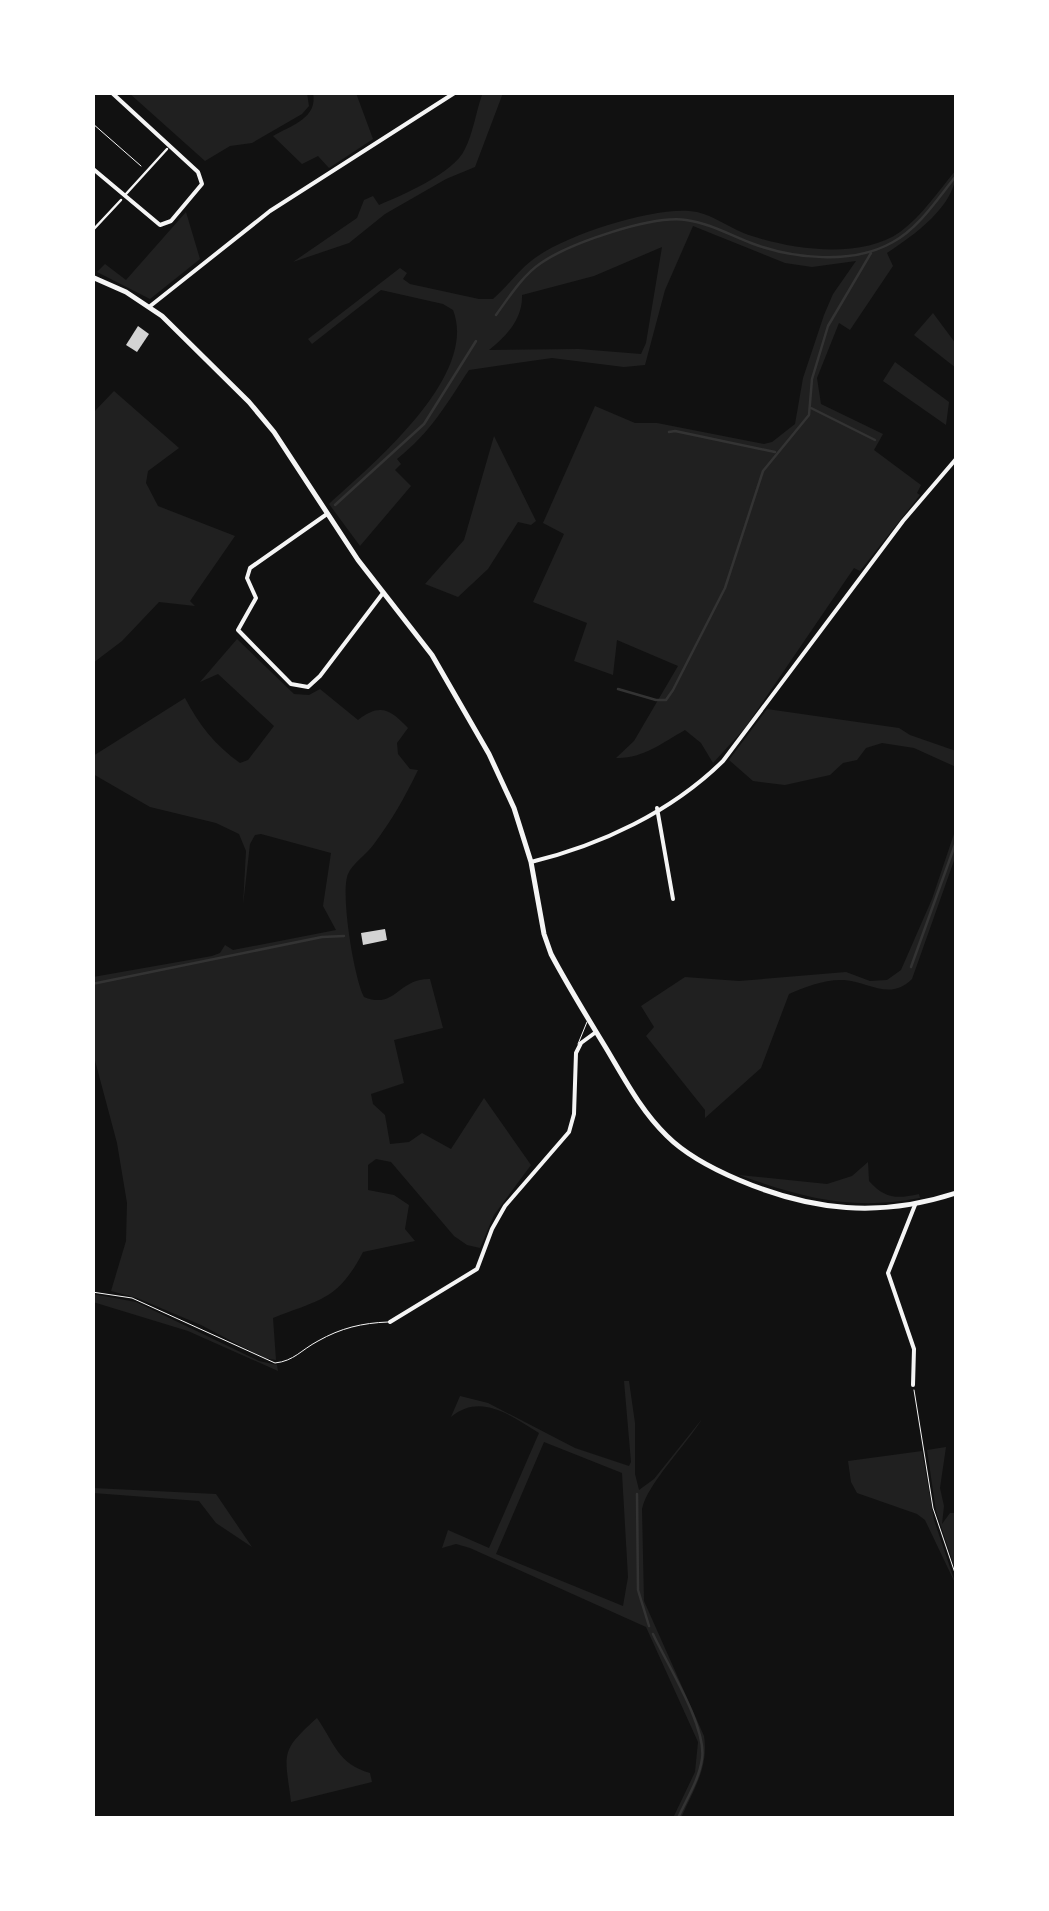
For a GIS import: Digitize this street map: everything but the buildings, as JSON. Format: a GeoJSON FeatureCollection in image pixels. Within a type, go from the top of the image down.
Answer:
{"type":"FeatureCollection","features":[{"type":"Feature","properties":{"kind":"main road"},"geometry":{"type":"LineString","coordinates":[[92,277],[150,306],[199,349],[258,412],[326,514],[432,655],[474,726],[514,808],[531,862],[547,945],[634,1095],[659,1128],[705,1163],[756,1186],[814,1205],[866,1210],[915,1204],[956,1193]]}},
{"type":"Feature","properties":{"kind":"street"},"geometry":{"type":"LineString","coordinates":[[92,168],[160,225],[172,221],[202,184],[198,172],[111,92]]}},
{"type":"Feature","properties":{"kind":"street"},"geometry":{"type":"LineString","coordinates":[[150,306],[281,204],[456,92]]}},
{"type":"Feature","properties":{"kind":"street"},"geometry":{"type":"LineString","coordinates":[[126,194],[167,149]]}},
{"type":"Feature","properties":{"kind":"street"},"geometry":{"type":"LineString","coordinates":[[92,232],[122,200]]}},
{"type":"Feature","properties":{"kind":"street"},"geometry":{"type":"LineString","coordinates":[[531,862],[614,836],[703,781],[723,761],[903,520],[956,459]]}},
{"type":"Feature","properties":{"kind":"street"},"geometry":{"type":"LineString","coordinates":[[326,514],[250,568],[247,578],[256,598],[238,630],[290,684],[310,686],[383,592]]}},
{"type":"Feature","properties":{"kind":"street"},"geometry":{"type":"LineString","coordinates":[[657,808],[673,898]]}},
{"type":"Feature","properties":{"kind":"street"},"geometry":{"type":"LineString","coordinates":[[390,1322],[478,1267],[501,1212],[571,1128],[578,1048],[596,1032]]}},
{"type":"Feature","properties":{"kind":"street"},"geometry":{"type":"LineString","coordinates":[[912,1385],[914,1349],[888,1267],[915,1204]]}},
{"type":"Feature","properties":{"kind":"lane"},"geometry":{"type":"LineString","coordinates":[[578,1048],[588,1019]]}},
{"type":"Feature","properties":{"kind":"lane"},"geometry":{"type":"LineString","coordinates":[[92,1292],[132,1298],[272,1363],[292,1360],[313,1344],[358,1323],[390,1322]]}},
{"type":"Feature","properties":{"kind":"lane"},"geometry":{"type":"LineString","coordinates":[[912,1385],[933,1508],[956,1576]]}},
{"type":"Feature","properties":{"kind":"path"},"geometry":{"type":"LineString","coordinates":[[92,123],[147,171]]}},
{"type":"Feature","properties":{"kind":"shaded area"},"geometry":{"type":"Polygon","coordinates":[[[129,93],[307,93],[309,106],[302,114],[252,143],[230,146],[205,161],[129,93]]]}},
{"type":"Feature","properties":{"kind":"shaded area"},"geometry":{"type":"Polygon","coordinates":[[[313,93],[356,93],[373,139],[329,168],[318,156],[302,164],[273,136],[308,115],[313,93]]]}},
{"type":"Feature","properties":{"kind":"shaded area"},"geometry":{"type":"Polygon","coordinates":[[[503,93],[475,167],[385,214],[349,243],[293,262],[357,218],[364,200],[373,196],[379,205],[450,167],[468,143],[482,95],[503,93]]]}},
{"type":"Feature","properties":{"kind":"shaded area"},"geometry":{"type":"Polygon","coordinates":[[[956,170],[942,207],[887,253],[893,266],[850,330],[839,323],[817,378],[821,404],[883,434],[874,450],[921,485],[917,493],[920,495],[860,571],[854,568],[745,728],[713,763],[701,743],[685,730],[643,753],[616,758],[634,741],[678,666],[617,640],[613,675],[574,661],[587,623],[533,602],[564,534],[543,523],[595,406],[635,423],[657,423],[764,444],[795,424],[803,378],[824,315],[856,261],[812,267],[785,263],[693,226],[665,290],[645,365],[624,367],[552,358],[469,370],[429,428],[397,459],[401,464],[395,470],[411,486],[360,546],[329,504],[417,417],[451,363],[457,336],[453,310],[443,304],[381,290],[312,344],[308,339],[400,268],[407,273],[403,279],[410,284],[493,299],[531,261],[563,242],[630,219],[672,211],[697,212],[744,233],[788,245],[828,249],[867,246],[908,226],[956,170]],[[662,247],[594,276],[522,295],[513,326],[489,350],[579,349],[641,354],[662,247]]]}},
{"type":"Feature","properties":{"kind":"shaded area"},"geometry":{"type":"Polygon","coordinates":[[[186,212],[200,259],[150,299],[97,272],[105,264],[126,280],[186,212]]]}},
{"type":"Feature","properties":{"kind":"shaded area"},"geometry":{"type":"Polygon","coordinates":[[[933,313],[956,344],[956,368],[914,335],[933,313]]]}},
{"type":"Feature","properties":{"kind":"shaded area"},"geometry":{"type":"Polygon","coordinates":[[[895,362],[949,402],[946,425],[883,381],[895,362]]]}},
{"type":"Feature","properties":{"kind":"shaded area"},"geometry":{"type":"Polygon","coordinates":[[[114,391],[179,448],[148,471],[146,483],[158,506],[235,536],[190,601],[195,606],[159,602],[122,641],[93,663],[93,413],[114,391]]]}},
{"type":"Feature","properties":{"kind":"shaded area"},"geometry":{"type":"Polygon","coordinates":[[[494,436],[536,521],[531,525],[518,522],[488,569],[458,597],[425,584],[464,540],[494,436]]]}},
{"type":"Feature","properties":{"kind":"shaded area"},"geometry":{"type":"Polygon","coordinates":[[[237,639],[294,694],[309,695],[320,689],[358,720],[373,711],[384,710],[408,728],[397,743],[398,754],[410,769],[418,770],[387,826],[350,870],[346,884],[349,936],[364,997],[383,1000],[411,983],[430,979],[443,1028],[394,1040],[404,1083],[371,1094],[373,1104],[385,1115],[390,1144],[409,1142],[422,1133],[451,1149],[484,1098],[531,1165],[494,1215],[480,1248],[454,1236],[391,1162],[376,1159],[368,1165],[368,1190],[394,1195],[409,1205],[405,1229],[415,1241],[363,1252],[345,1280],[327,1296],[273,1318],[276,1360],[264,1358],[137,1298],[111,1291],[126,1241],[127,1203],[117,1143],[93,1053],[93,977],[212,956],[225,945],[233,950],[336,930],[323,906],[331,853],[255,835],[250,844],[243,905],[246,851],[239,834],[216,823],[150,807],[93,774],[93,756],[185,698],[215,742],[240,763],[248,760],[274,726],[218,674],[200,682],[237,639]]]}},
{"type":"Feature","properties":{"kind":"shaded area"},"geometry":{"type":"Polygon","coordinates":[[[767,709],[899,728],[956,751],[956,767],[914,748],[882,743],[866,748],[857,760],[843,763],[830,775],[785,785],[753,781],[729,760],[767,709]]]}},
{"type":"Feature","properties":{"kind":"shaded area"},"geometry":{"type":"Polygon","coordinates":[[[956,828],[956,855],[912,979],[896,989],[844,980],[808,986],[789,994],[761,1068],[705,1118],[705,1110],[646,1036],[654,1027],[641,1006],[685,977],[739,981],[846,972],[870,981],[887,980],[901,970],[932,899],[956,828]]]}},
{"type":"Feature","properties":{"kind":"shaded area"},"geometry":{"type":"Polygon","coordinates":[[[868,1162],[869,1181],[880,1191],[898,1197],[919,1194],[920,1198],[872,1203],[828,1200],[739,1175],[827,1184],[852,1176],[868,1162]]]}},
{"type":"Feature","properties":{"kind":"shaded area"},"geometry":{"type":"Polygon","coordinates":[[[93,1294],[136,1302],[259,1361],[277,1365],[278,1371],[188,1331],[93,1302],[93,1294]]]}},
{"type":"Feature","properties":{"kind":"shaded area"},"geometry":{"type":"Polygon","coordinates":[[[624,1381],[629,1381],[635,1423],[635,1474],[639,1490],[654,1479],[702,1419],[651,1488],[642,1509],[644,1601],[704,1736],[702,1769],[681,1818],[673,1818],[695,1772],[698,1742],[646,1627],[470,1548],[456,1544],[442,1548],[448,1530],[489,1548],[539,1433],[507,1414],[485,1407],[462,1410],[451,1417],[460,1396],[488,1403],[575,1448],[629,1466],[624,1381]],[[544,1442],[496,1554],[623,1606],[628,1577],[622,1473],[544,1442]]]}},
{"type":"Feature","properties":{"kind":"shaded area"},"geometry":{"type":"Polygon","coordinates":[[[946,1447],[940,1488],[942,1524],[950,1513],[956,1513],[956,1572],[936,1511],[927,1450],[946,1447]]]}},
{"type":"Feature","properties":{"kind":"shaded area"},"geometry":{"type":"Polygon","coordinates":[[[922,1451],[934,1520],[956,1585],[925,1520],[857,1493],[851,1482],[848,1461],[922,1451]]]}},
{"type":"Feature","properties":{"kind":"shaded area"},"geometry":{"type":"Polygon","coordinates":[[[93,1488],[216,1494],[252,1547],[216,1523],[199,1501],[93,1493],[93,1488]]]}},
{"type":"Feature","properties":{"kind":"shaded area"},"geometry":{"type":"Polygon","coordinates":[[[317,1718],[344,1758],[370,1773],[372,1782],[291,1802],[287,1754],[317,1718]]]}},
{"type":"Feature","properties":{"kind":"waterway"},"geometry":{"type":"LineString","coordinates":[[496,315],[522,280],[554,255],[591,239],[653,222],[695,222],[751,243],[804,256],[842,257],[877,249],[911,229],[956,176]]}},
{"type":"Feature","properties":{"kind":"waterway"},"geometry":{"type":"LineString","coordinates":[[618,689],[656,700],[666,700],[673,690],[725,588],[763,471],[809,415],[812,379],[828,326],[871,253]]}},
{"type":"Feature","properties":{"kind":"waterway"},"geometry":{"type":"LineString","coordinates":[[335,505],[424,424],[476,341]]}},
{"type":"Feature","properties":{"kind":"waterway"},"geometry":{"type":"LineString","coordinates":[[811,408],[875,440]]}},
{"type":"Feature","properties":{"kind":"waterway"},"geometry":{"type":"LineString","coordinates":[[669,432],[775,452]]}},
{"type":"Feature","properties":{"kind":"waterway"},"geometry":{"type":"LineString","coordinates":[[911,967],[956,842]]}},
{"type":"Feature","properties":{"kind":"waterway"},"geometry":{"type":"LineString","coordinates":[[92,984],[322,937],[344,936]]}},
{"type":"Feature","properties":{"kind":"waterway"},"geometry":{"type":"LineString","coordinates":[[637,1494],[638,1590],[649,1626]]}},
{"type":"Feature","properties":{"kind":"waterway"},"geometry":{"type":"LineString","coordinates":[[653,1634],[692,1713],[702,1746],[698,1775],[678,1818]]}}]}
